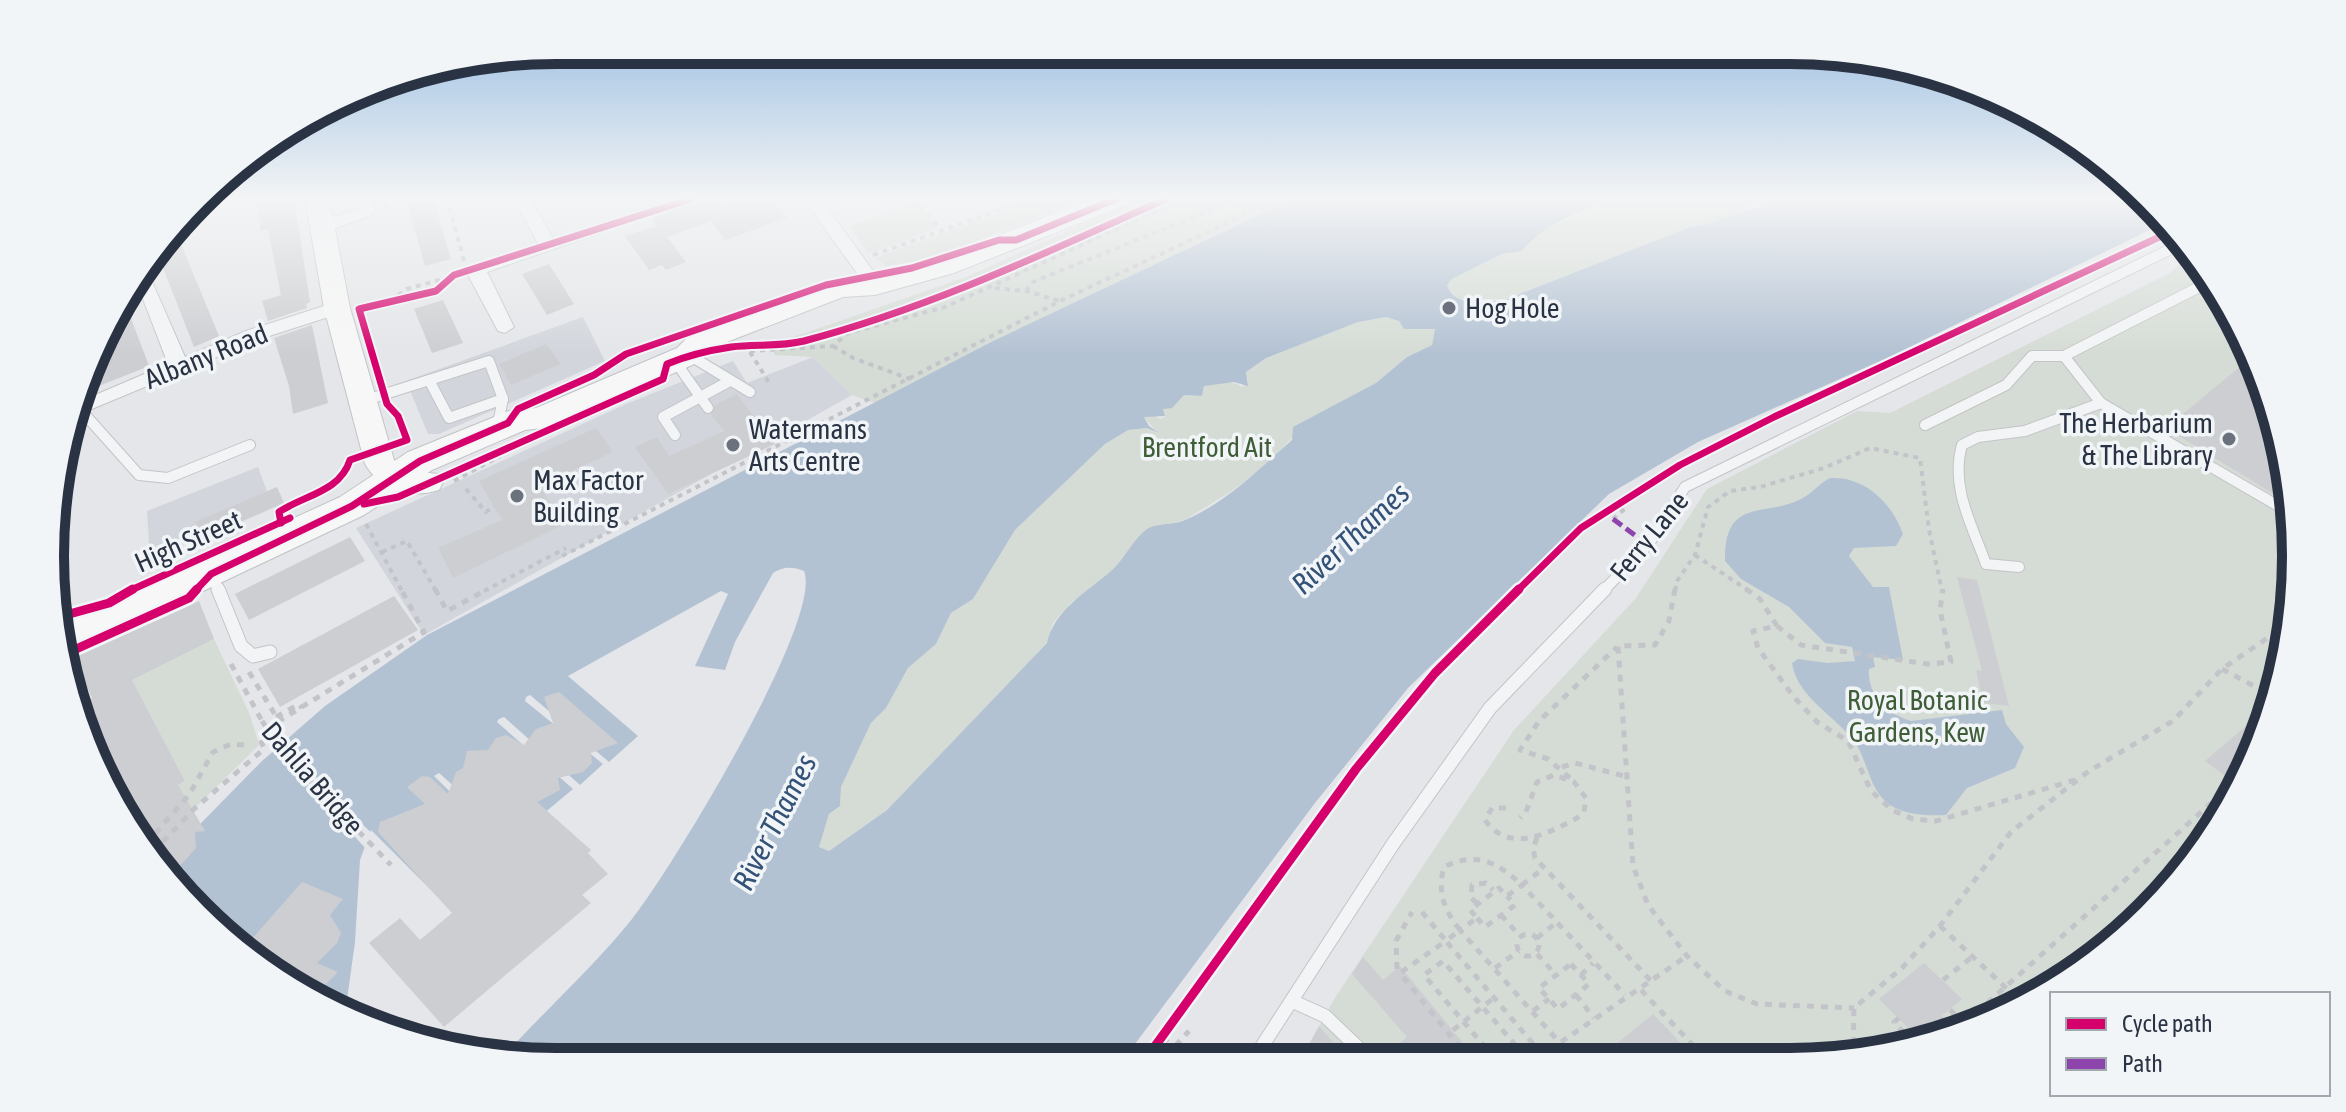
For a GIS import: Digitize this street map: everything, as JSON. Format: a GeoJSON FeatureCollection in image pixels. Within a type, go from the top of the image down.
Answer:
{"type":"FeatureCollection","features":[{"type":"Feature","properties":{"kind":"main road"},"geometry":{"type":"LineString","coordinates":[[329,250],[348,309],[362,402],[380,464],[391,478],[414,484],[428,482]]}},
{"type":"Feature","properties":{"kind":"main road"},"geometry":{"type":"LineString","coordinates":[[682,358],[703,340],[822,294],[840,288],[875,286],[993,250]]}},
{"type":"Feature","properties":{"kind":"main road"},"geometry":{"type":"LineString","coordinates":[[71,638],[211,574],[398,497],[527,433],[540,419],[682,358],[745,347],[853,303],[875,286]]}},
{"type":"Feature","properties":{"kind":"main road"},"geometry":{"type":"LineString","coordinates":[[358,514],[391,478],[494,449]]}},
{"type":"Feature","properties":{"kind":"street"},"geometry":{"type":"LineString","coordinates":[[505,327],[477,275],[479,269],[531,250]]}},
{"type":"Feature","properties":{"kind":"street"},"geometry":{"type":"LineString","coordinates":[[848,250],[875,286]]}},
{"type":"Feature","properties":{"kind":"street"},"geometry":{"type":"LineString","coordinates":[[146,284],[179,366]]}},
{"type":"Feature","properties":{"kind":"street","name":"Albany Road"},"geometry":{"type":"LineString","coordinates":[[88,406],[253,335],[348,309]]}},
{"type":"Feature","properties":{"kind":"lane","name":"Ferry Lane"},"geometry":{"type":"LineString","coordinates":[[1261,1048],[1393,844],[1490,708],[1648,545],[1685,487],[2169,250]]}},
{"type":"Feature","properties":{"kind":"lane"},"geometry":{"type":"LineString","coordinates":[[1925,425],[2006,385],[2032,356],[2064,356],[2201,286]]}},
{"type":"Feature","properties":{"kind":"lane"},"geometry":{"type":"LineString","coordinates":[[2064,356],[2101,403],[2279,507]]}},
{"type":"Feature","properties":{"kind":"lane"},"geometry":{"type":"LineString","coordinates":[[682,358],[750,392]]}},
{"type":"Feature","properties":{"kind":"lane"},"geometry":{"type":"LineString","coordinates":[[682,358],[708,408]]}},
{"type":"Feature","properties":{"kind":"lane"},"geometry":{"type":"LineString","coordinates":[[362,402],[489,361],[494,449]]}},
{"type":"Feature","properties":{"kind":"lane"},"geometry":{"type":"LineString","coordinates":[[429,380],[449,418],[460,417],[494,449]]}},
{"type":"Feature","properties":{"kind":"lane"},"geometry":{"type":"LineString","coordinates":[[675,435],[663,417],[728,382]]}},
{"type":"Feature","properties":{"kind":"lane"},"geometry":{"type":"LineString","coordinates":[[2019,567],[1986,564],[1958,482],[1956,459],[1962,445],[1978,437],[2025,431],[2101,403]]}},
{"type":"Feature","properties":{"kind":"lane"},"geometry":{"type":"LineString","coordinates":[[85,416],[139,475],[168,478],[250,445]]}},
{"type":"Feature","properties":{"kind":"lane"},"geometry":{"type":"LineString","coordinates":[[211,574],[241,646],[253,656],[270,652]]}},
{"type":"Feature","properties":{"kind":"lane"},"geometry":{"type":"LineString","coordinates":[[1292,1001],[1325,1016],[1358,1048]]}},
{"type":"Feature","properties":{"kind":"path"},"geometry":{"type":"LineString","coordinates":[[461,250],[467,271]]}},
{"type":"Feature","properties":{"kind":"path"},"geometry":{"type":"LineString","coordinates":[[856,261],[888,250]]}},
{"type":"Feature","properties":{"kind":"path"},"geometry":{"type":"LineString","coordinates":[[832,332],[947,297],[1052,250]]}},
{"type":"Feature","properties":{"kind":"path"},"geometry":{"type":"LineString","coordinates":[[833,346],[848,333],[945,307],[1074,250]]}},
{"type":"Feature","properties":{"kind":"path"},"geometry":{"type":"LineString","coordinates":[[1026,291],[1033,282],[1112,250]]}},
{"type":"Feature","properties":{"kind":"path"},"geometry":{"type":"LineString","coordinates":[[382,552],[407,541],[447,611],[566,546],[559,552],[562,556],[1060,301],[1168,250]]}},
{"type":"Feature","properties":{"kind":"path"},"geometry":{"type":"LineString","coordinates":[[348,309],[419,296],[436,291],[444,281],[395,294],[390,301]]}},
{"type":"Feature","properties":{"kind":"path"},"geometry":{"type":"LineString","coordinates":[[415,287],[419,296]]}},
{"type":"Feature","properties":{"kind":"path"},"geometry":{"type":"LineString","coordinates":[[993,288],[1026,291],[1060,301]]}},
{"type":"Feature","properties":{"kind":"path"},"geometry":{"type":"LineString","coordinates":[[745,347],[817,337]]}},
{"type":"Feature","properties":{"kind":"path"},"geometry":{"type":"LineString","coordinates":[[770,384],[750,351],[833,346],[853,358],[910,379]]}},
{"type":"Feature","properties":{"kind":"path"},"geometry":{"type":"LineString","coordinates":[[1506,808],[1487,812],[1485,820],[1500,837],[1517,840],[1537,838],[1584,814],[1587,802],[1582,789],[1562,767],[1536,753],[1520,750],[1539,721],[1618,646],[1655,645],[1669,621],[1677,581],[1695,555],[1708,507],[1730,491],[1760,487],[1824,468],[1870,448],[1920,458],[1929,530],[1943,586],[1940,610],[1951,662],[1927,664],[1801,645],[1777,626],[1760,599],[1695,555]]}},
{"type":"Feature","properties":{"kind":"path"},"geometry":{"type":"LineString","coordinates":[[494,449],[486,512],[494,506]]}},
{"type":"Feature","properties":{"kind":"path"},"geometry":{"type":"LineString","coordinates":[[1613,519],[1628,506]]}},
{"type":"Feature","properties":{"kind":"path"},"geometry":{"type":"LineString","coordinates":[[1611,508],[1620,513]]}},
{"type":"Feature","properties":{"kind":"path"},"geometry":{"type":"LineString","coordinates":[[159,846],[194,809],[264,749],[259,736],[277,719],[299,704],[302,708],[424,632],[358,514]]}},
{"type":"Feature","properties":{"kind":"path"},"geometry":{"type":"LineString","coordinates":[[1777,626],[1753,631],[1758,648],[1817,722],[1848,741],[1871,791],[1892,810],[1913,819],[1936,821],[2080,779]]}},
{"type":"Feature","properties":{"kind":"path"},"geometry":{"type":"LineString","coordinates":[[1618,646],[1633,866],[1648,905],[1687,956],[1725,991],[1757,1004],[1854,1008],[1902,968],[1940,926],[2011,832],[2080,779],[2173,721],[2222,669],[2276,632]]}},
{"type":"Feature","properties":{"kind":"path"},"geometry":{"type":"LineString","coordinates":[[241,646],[231,664],[248,669],[277,719]]}},
{"type":"Feature","properties":{"kind":"path"},"geometry":{"type":"LineString","coordinates":[[2222,669],[2263,691]]}},
{"type":"Feature","properties":{"kind":"path"},"geometry":{"type":"LineString","coordinates":[[152,837],[191,793],[204,761],[225,745],[245,745]]}},
{"type":"Feature","properties":{"kind":"path"},"geometry":{"type":"LineString","coordinates":[[1562,767],[1575,763],[1628,777]]}},
{"type":"Feature","properties":{"kind":"path"},"geometry":{"type":"LineString","coordinates":[[1520,818],[1526,812],[1537,782],[1552,774],[1570,778]]}},
{"type":"Feature","properties":{"kind":"path"},"geometry":{"type":"LineString","coordinates":[[1979,1010],[2219,796]]}},
{"type":"Feature","properties":{"kind":"path"},"geometry":{"type":"LineString","coordinates":[[1537,838],[1533,848],[1535,858],[1652,982]]}},
{"type":"Feature","properties":{"kind":"path"},"geometry":{"type":"LineString","coordinates":[[1564,1048],[1460,930],[1443,904],[1440,889],[1444,867],[1468,857],[1486,857],[1522,885],[1625,995]]}},
{"type":"Feature","properties":{"kind":"path"},"geometry":{"type":"LineString","coordinates":[[1507,896],[1544,868]]}},
{"type":"Feature","properties":{"kind":"path"},"geometry":{"type":"LineString","coordinates":[[1477,903],[1471,898],[1472,885],[1486,883],[1493,890]]}},
{"type":"Feature","properties":{"kind":"path"},"geometry":{"type":"LineString","coordinates":[[1499,888],[1515,905],[1485,927],[1470,910],[1493,890],[1499,888]]}},
{"type":"Feature","properties":{"kind":"path"},"geometry":{"type":"LineString","coordinates":[[1397,969],[1396,941],[1412,912]]}},
{"type":"Feature","properties":{"kind":"path"},"geometry":{"type":"LineString","coordinates":[[1422,912],[1537,1048]]}},
{"type":"Feature","properties":{"kind":"path"},"geometry":{"type":"LineString","coordinates":[[1501,915],[1520,936]]}},
{"type":"Feature","properties":{"kind":"path"},"geometry":{"type":"LineString","coordinates":[[1460,1048],[1400,973],[1477,918]]}},
{"type":"Feature","properties":{"kind":"path"},"geometry":{"type":"LineString","coordinates":[[1537,938],[1557,922]]}},
{"type":"Feature","properties":{"kind":"path"},"geometry":{"type":"LineString","coordinates":[[1940,926],[2013,994]]}},
{"type":"Feature","properties":{"kind":"path"},"geometry":{"type":"LineString","coordinates":[[1520,936],[1529,934],[1537,938],[1540,946],[1537,954]]}},
{"type":"Feature","properties":{"kind":"path"},"geometry":{"type":"LineString","coordinates":[[1520,936],[1517,944],[1520,951],[1528,956],[1537,954]]}},
{"type":"Feature","properties":{"kind":"path"},"geometry":{"type":"LineString","coordinates":[[1495,968],[1520,951]]}},
{"type":"Feature","properties":{"kind":"path"},"geometry":{"type":"LineString","coordinates":[[1537,954],[1556,975]]}},
{"type":"Feature","properties":{"kind":"path"},"geometry":{"type":"LineString","coordinates":[[1560,1043],[1625,995],[1641,990],[1687,956]]}},
{"type":"Feature","properties":{"kind":"path"},"geometry":{"type":"LineString","coordinates":[[1943,980],[1973,956]]}},
{"type":"Feature","properties":{"kind":"path"},"geometry":{"type":"LineString","coordinates":[[1486,1048],[1424,975],[1443,961],[1518,1048]]}},
{"type":"Feature","properties":{"kind":"path"},"geometry":{"type":"LineString","coordinates":[[1581,975],[1593,963]]}},
{"type":"Feature","properties":{"kind":"path"},"geometry":{"type":"LineString","coordinates":[[1571,964],[1589,984],[1558,1009],[1539,988],[1556,975],[1571,964]]}},
{"type":"Feature","properties":{"kind":"path"},"geometry":{"type":"LineString","coordinates":[[1641,990],[1696,1048]]}},
{"type":"Feature","properties":{"kind":"path"},"geometry":{"type":"LineString","coordinates":[[1576,995],[1594,1018]]}},
{"type":"Feature","properties":{"kind":"path"},"geometry":{"type":"LineString","coordinates":[[1453,1030],[1495,997]]}},
{"type":"Feature","properties":{"kind":"path"},"geometry":{"type":"LineString","coordinates":[[1533,1011],[1549,999]]}},
{"type":"Feature","properties":{"kind":"path"},"geometry":{"type":"LineString","coordinates":[[1853,1044],[1854,1008]]}},
{"type":"Feature","properties":{"kind":"path"},"geometry":{"type":"LineString","coordinates":[[1950,1010],[1959,1018]]}},
{"type":"Feature","properties":{"kind":"path"},"geometry":{"type":"LineString","coordinates":[[1899,1018],[1894,1022],[1905,1034]]}},
{"type":"Feature","properties":{"kind":"path"},"geometry":{"type":"LineString","coordinates":[[1940,1018],[1945,1023]]}},
{"type":"Feature","properties":{"kind":"path"},"geometry":{"type":"LineString","coordinates":[[1163,1037],[1173,1047],[1189,1031]]}},
{"type":"Feature","properties":{"kind":"shaded area"},"geometry":{"type":"Polygon","coordinates":[[[583,317],[605,361],[439,434],[428,434],[406,381],[583,317]]]}},
{"type":"Feature","properties":{"kind":"shaded area"},"geometry":{"type":"Polygon","coordinates":[[[813,357],[852,395],[424,635],[356,528],[626,404],[733,361],[747,383],[813,357]]]}},
{"type":"Feature","properties":{"kind":"shaded area"},"geometry":{"type":"Polygon","coordinates":[[[258,467],[272,505],[150,559],[147,511],[258,467]]]}},
{"type":"Feature","properties":{"kind":"green space"},"geometry":{"type":"Polygon","coordinates":[[[897,250],[953,250],[922,260],[886,266],[875,258],[897,250]]]}},
{"type":"Feature","properties":{"kind":"green space"},"geometry":{"type":"Polygon","coordinates":[[[1025,250],[1185,250],[993,341],[875,403],[852,395],[813,357],[775,355],[771,345],[966,277],[1025,250]]]}},
{"type":"Feature","properties":{"kind":"green space"},"geometry":{"type":"Polygon","coordinates":[[[1632,250],[1507,299],[1460,299],[1448,290],[1446,285],[1452,279],[1502,254],[1632,250]]]}},
{"type":"Feature","properties":{"kind":"green space","name":"Royal Botanic Gardens, Kew"},"geometry":{"type":"Polygon","coordinates":[[[2183,261],[2199,283],[2231,338],[2256,398],[2273,460],[2278,492],[2281,588],[2273,652],[2265,683],[2245,744],[2231,774],[2180,856],[2114,926],[2036,982],[1978,1011],[1917,1031],[1854,1044],[1790,1048],[1301,1048],[1302,1045],[1309,1045],[1336,996],[1514,730],[1636,598],[1707,489],[1857,411],[1890,413],[2170,273],[2183,261]]]}},
{"type":"Feature","properties":{"kind":"green space","name":"Brentford Ait"},"geometry":{"type":"Polygon","coordinates":[[[1386,317],[1399,321],[1405,329],[1435,329],[1432,345],[1407,357],[1376,383],[1325,413],[1310,418],[1266,466],[1230,492],[1183,521],[1148,529],[1110,573],[1071,603],[1053,623],[1047,643],[887,810],[829,851],[819,847],[829,814],[840,806],[841,787],[871,723],[886,708],[908,668],[936,644],[951,613],[973,599],[1015,530],[1105,444],[1127,430],[1147,428],[1158,433],[1144,417],[1153,414],[1160,419],[1165,417],[1163,409],[1184,395],[1202,396],[1204,386],[1219,383],[1228,382],[1242,387],[1248,382],[1246,372],[1266,358],[1358,322],[1386,317]]]}},
{"type":"Feature","properties":{"kind":"green space"},"geometry":{"type":"Polygon","coordinates":[[[214,639],[250,715],[259,745],[158,844],[150,834],[184,796],[178,785],[185,781],[132,680],[214,639]]]}},
{"type":"Feature","properties":{"kind":"water","name":"River Thames"},"geometry":{"type":"Polygon","coordinates":[[[1185,250],[1523,250],[1502,254],[1452,279],[1447,285],[1451,292],[1472,302],[1507,299],[1632,250],[2109,250],[1887,358],[1698,442],[1609,494],[1408,688],[1315,803],[1132,1048],[513,1046],[632,919],[708,802],[768,691],[791,640],[804,598],[804,571],[785,568],[773,573],[735,642],[725,670],[695,666],[728,594],[721,591],[568,676],[638,736],[609,762],[530,695],[526,697],[525,701],[603,764],[580,785],[504,717],[499,719],[497,722],[573,789],[513,839],[439,773],[434,776],[506,847],[442,901],[371,830],[360,860],[355,942],[347,1001],[310,982],[232,926],[167,858],[262,761],[325,706],[427,635],[993,341],[1185,250]],[[1386,317],[1358,322],[1266,358],[1246,372],[1248,386],[1234,382],[1204,386],[1202,396],[1184,395],[1172,408],[1163,409],[1165,416],[1144,417],[1149,426],[1159,433],[1147,428],[1128,430],[1105,444],[1015,530],[973,599],[951,613],[936,644],[908,668],[886,708],[871,723],[841,787],[840,806],[829,814],[819,847],[829,851],[887,810],[1047,643],[1064,611],[1116,566],[1147,529],[1183,521],[1214,505],[1292,440],[1293,427],[1376,383],[1407,357],[1432,345],[1435,329],[1404,329],[1399,321],[1386,317]]]}},
{"type":"Feature","properties":{"kind":"water"},"geometry":{"type":"Polygon","coordinates":[[[1830,478],[1855,482],[1876,494],[1892,512],[1903,534],[1896,546],[1854,548],[1849,556],[1873,587],[1889,587],[1903,660],[1873,657],[1875,667],[1869,669],[1869,678],[1880,702],[1894,714],[1911,721],[2002,710],[2006,724],[2024,747],[2015,768],[1967,788],[1946,815],[1907,812],[1886,802],[1876,789],[1850,736],[1802,687],[1792,663],[1798,659],[1827,663],[1855,661],[1852,647],[1825,643],[1789,607],[1741,579],[1725,561],[1726,541],[1731,527],[1739,518],[1799,500],[1830,478]]]}},
{"type":"Feature","properties":{"kind":"pier"},"geometry":{"type":"Polygon","coordinates":[[[282,738],[299,760],[398,860],[372,836],[366,849],[273,746],[282,738]]]}},
{"type":"Feature","properties":{"kind":"building"},"geometry":{"type":"Polygon","coordinates":[[[171,250],[183,250],[219,336],[194,347],[161,263],[171,250]]]}},
{"type":"Feature","properties":{"kind":"building"},"geometry":{"type":"Polygon","coordinates":[[[272,250],[302,250],[310,302],[306,304],[307,308],[268,321],[262,301],[281,295],[272,250]]]}},
{"type":"Feature","properties":{"kind":"building"},"geometry":{"type":"Polygon","coordinates":[[[420,250],[448,250],[451,259],[425,266],[420,250]]]}},
{"type":"Feature","properties":{"kind":"building"},"geometry":{"type":"Polygon","coordinates":[[[635,250],[677,250],[686,262],[666,270],[662,265],[649,270],[635,250]]]}},
{"type":"Feature","properties":{"kind":"building"},"geometry":{"type":"Polygon","coordinates":[[[549,264],[574,304],[547,315],[522,274],[549,264]]]}},
{"type":"Feature","properties":{"kind":"building"},"geometry":{"type":"Polygon","coordinates":[[[443,300],[463,343],[432,353],[414,309],[443,300]]]}},
{"type":"Feature","properties":{"kind":"building"},"geometry":{"type":"Polygon","coordinates":[[[129,312],[149,366],[94,388],[129,312]]]}},
{"type":"Feature","properties":{"kind":"building"},"geometry":{"type":"Polygon","coordinates":[[[312,325],[328,403],[293,414],[289,386],[274,338],[312,325]]]}},
{"type":"Feature","properties":{"kind":"building"},"geometry":{"type":"Polygon","coordinates":[[[546,344],[561,364],[511,385],[499,364],[546,344]]]}},
{"type":"Feature","properties":{"kind":"building","name":"The Herbarium & The Library"},"geometry":{"type":"Polygon","coordinates":[[[2243,364],[2265,429],[2278,497],[2166,428],[2243,364]]]}},
{"type":"Feature","properties":{"kind":"building","name":"Watermans Arts Centre"},"geometry":{"type":"Polygon","coordinates":[[[737,394],[775,444],[668,494],[635,447],[657,437],[669,456],[724,431],[711,415],[715,405],[737,394]]]}},
{"type":"Feature","properties":{"kind":"building","name":"Max Factor Building"},"geometry":{"type":"Polygon","coordinates":[[[596,428],[613,452],[539,486],[565,524],[453,578],[438,548],[502,520],[479,481],[596,428]]]}},
{"type":"Feature","properties":{"kind":"building"},"geometry":{"type":"Polygon","coordinates":[[[277,487],[284,503],[204,538],[195,522],[277,487]]]}},
{"type":"Feature","properties":{"kind":"building"},"geometry":{"type":"Polygon","coordinates":[[[350,537],[365,561],[249,620],[235,594],[350,537]]]}},
{"type":"Feature","properties":{"kind":"building"},"geometry":{"type":"Polygon","coordinates":[[[1957,577],[1977,580],[2009,706],[1983,703],[1976,670],[1982,671],[1957,577]]]}},
{"type":"Feature","properties":{"kind":"building"},"geometry":{"type":"Polygon","coordinates":[[[394,596],[418,630],[280,707],[258,669],[394,596]]]}},
{"type":"Feature","properties":{"kind":"building"},"geometry":{"type":"Polygon","coordinates":[[[199,601],[214,639],[132,680],[185,781],[178,785],[205,831],[195,832],[196,848],[177,869],[147,829],[115,774],[90,714],[86,701],[92,698],[74,657],[199,601]]]}},
{"type":"Feature","properties":{"kind":"building"},"geometry":{"type":"Polygon","coordinates":[[[559,692],[618,743],[591,753],[592,763],[583,772],[558,778],[560,790],[537,802],[591,850],[588,853],[608,874],[582,895],[591,903],[444,1027],[369,943],[400,918],[420,940],[452,913],[378,832],[380,822],[425,804],[407,787],[422,776],[430,777],[448,794],[456,772],[463,768],[467,751],[488,750],[496,738],[506,735],[524,745],[536,729],[553,723],[544,697],[559,692]]]}},
{"type":"Feature","properties":{"kind":"building"},"geometry":{"type":"Polygon","coordinates":[[[2254,719],[2229,779],[2205,761],[2254,719]]]}},
{"type":"Feature","properties":{"kind":"building"},"geometry":{"type":"Polygon","coordinates":[[[302,882],[343,899],[330,915],[341,933],[337,943],[317,963],[338,972],[322,988],[250,941],[302,882]]]}},
{"type":"Feature","properties":{"kind":"building"},"geometry":{"type":"Polygon","coordinates":[[[1363,957],[1383,980],[1400,966],[1467,1048],[1394,1048],[1407,1037],[1352,974],[1363,957]]]}},
{"type":"Feature","properties":{"kind":"building"},"geometry":{"type":"Polygon","coordinates":[[[1924,963],[1962,999],[1928,1028],[1912,1032],[1879,999],[1924,963]]]}},
{"type":"Feature","properties":{"kind":"building"},"geometry":{"type":"Polygon","coordinates":[[[1653,1014],[1685,1048],[1611,1048],[1653,1014]]]}},
{"type":"Feature","properties":{"kind":"building"},"geometry":{"type":"Polygon","coordinates":[[[1319,1026],[1338,1048],[1307,1048],[1319,1026]]]}},
{"type":"Feature","properties":{"kind":"marked path"},"geometry":{"type":"LineString","coordinates":[[1613,519],[1648,545]]}},
{"type":"Feature","properties":{"kind":"cycle path"},"geometry":{"type":"LineString","coordinates":[[281,523],[279,512],[332,486],[347,471],[350,460],[407,440],[398,416],[387,404],[359,309],[436,291],[454,275],[532,250]]}},
{"type":"Feature","properties":{"kind":"cycle path"},"geometry":{"type":"LineString","coordinates":[[73,650],[189,598],[211,574],[352,506],[420,461],[508,423],[518,409],[594,375],[626,354],[826,285],[912,268],[968,250]]}},
{"type":"Feature","properties":{"kind":"cycle path"},"geometry":{"type":"LineString","coordinates":[[364,504],[398,497],[663,379],[667,364],[688,355],[710,354],[730,347],[773,347],[803,341],[947,297],[1052,250]]}},
{"type":"Feature","properties":{"kind":"cycle path"},"geometry":{"type":"LineString","coordinates":[[1154,1048],[1356,769],[1435,673],[1581,528],[1680,465],[1774,417],[2132,250]]}},
{"type":"Feature","properties":{"kind":"cycle path","name":"High Street"},"geometry":{"type":"LineString","coordinates":[[67,615],[109,603],[149,580],[290,518]]}},
{"type":"Feature","properties":{"kind":"place","name":"Hog Hole"},"geometry":{"type":"Point","coordinates":[1449,308]}},
{"type":"Feature","properties":{"kind":"place","name":"The Herbarium & The Library"},"geometry":{"type":"Point","coordinates":[2229,439]}},
{"type":"Feature","properties":{"kind":"place","name":"Watermans Arts Centre"},"geometry":{"type":"Point","coordinates":[733,445]}},
{"type":"Feature","properties":{"kind":"place","name":"Max Factor Building"},"geometry":{"type":"Point","coordinates":[517,496]}}]}
